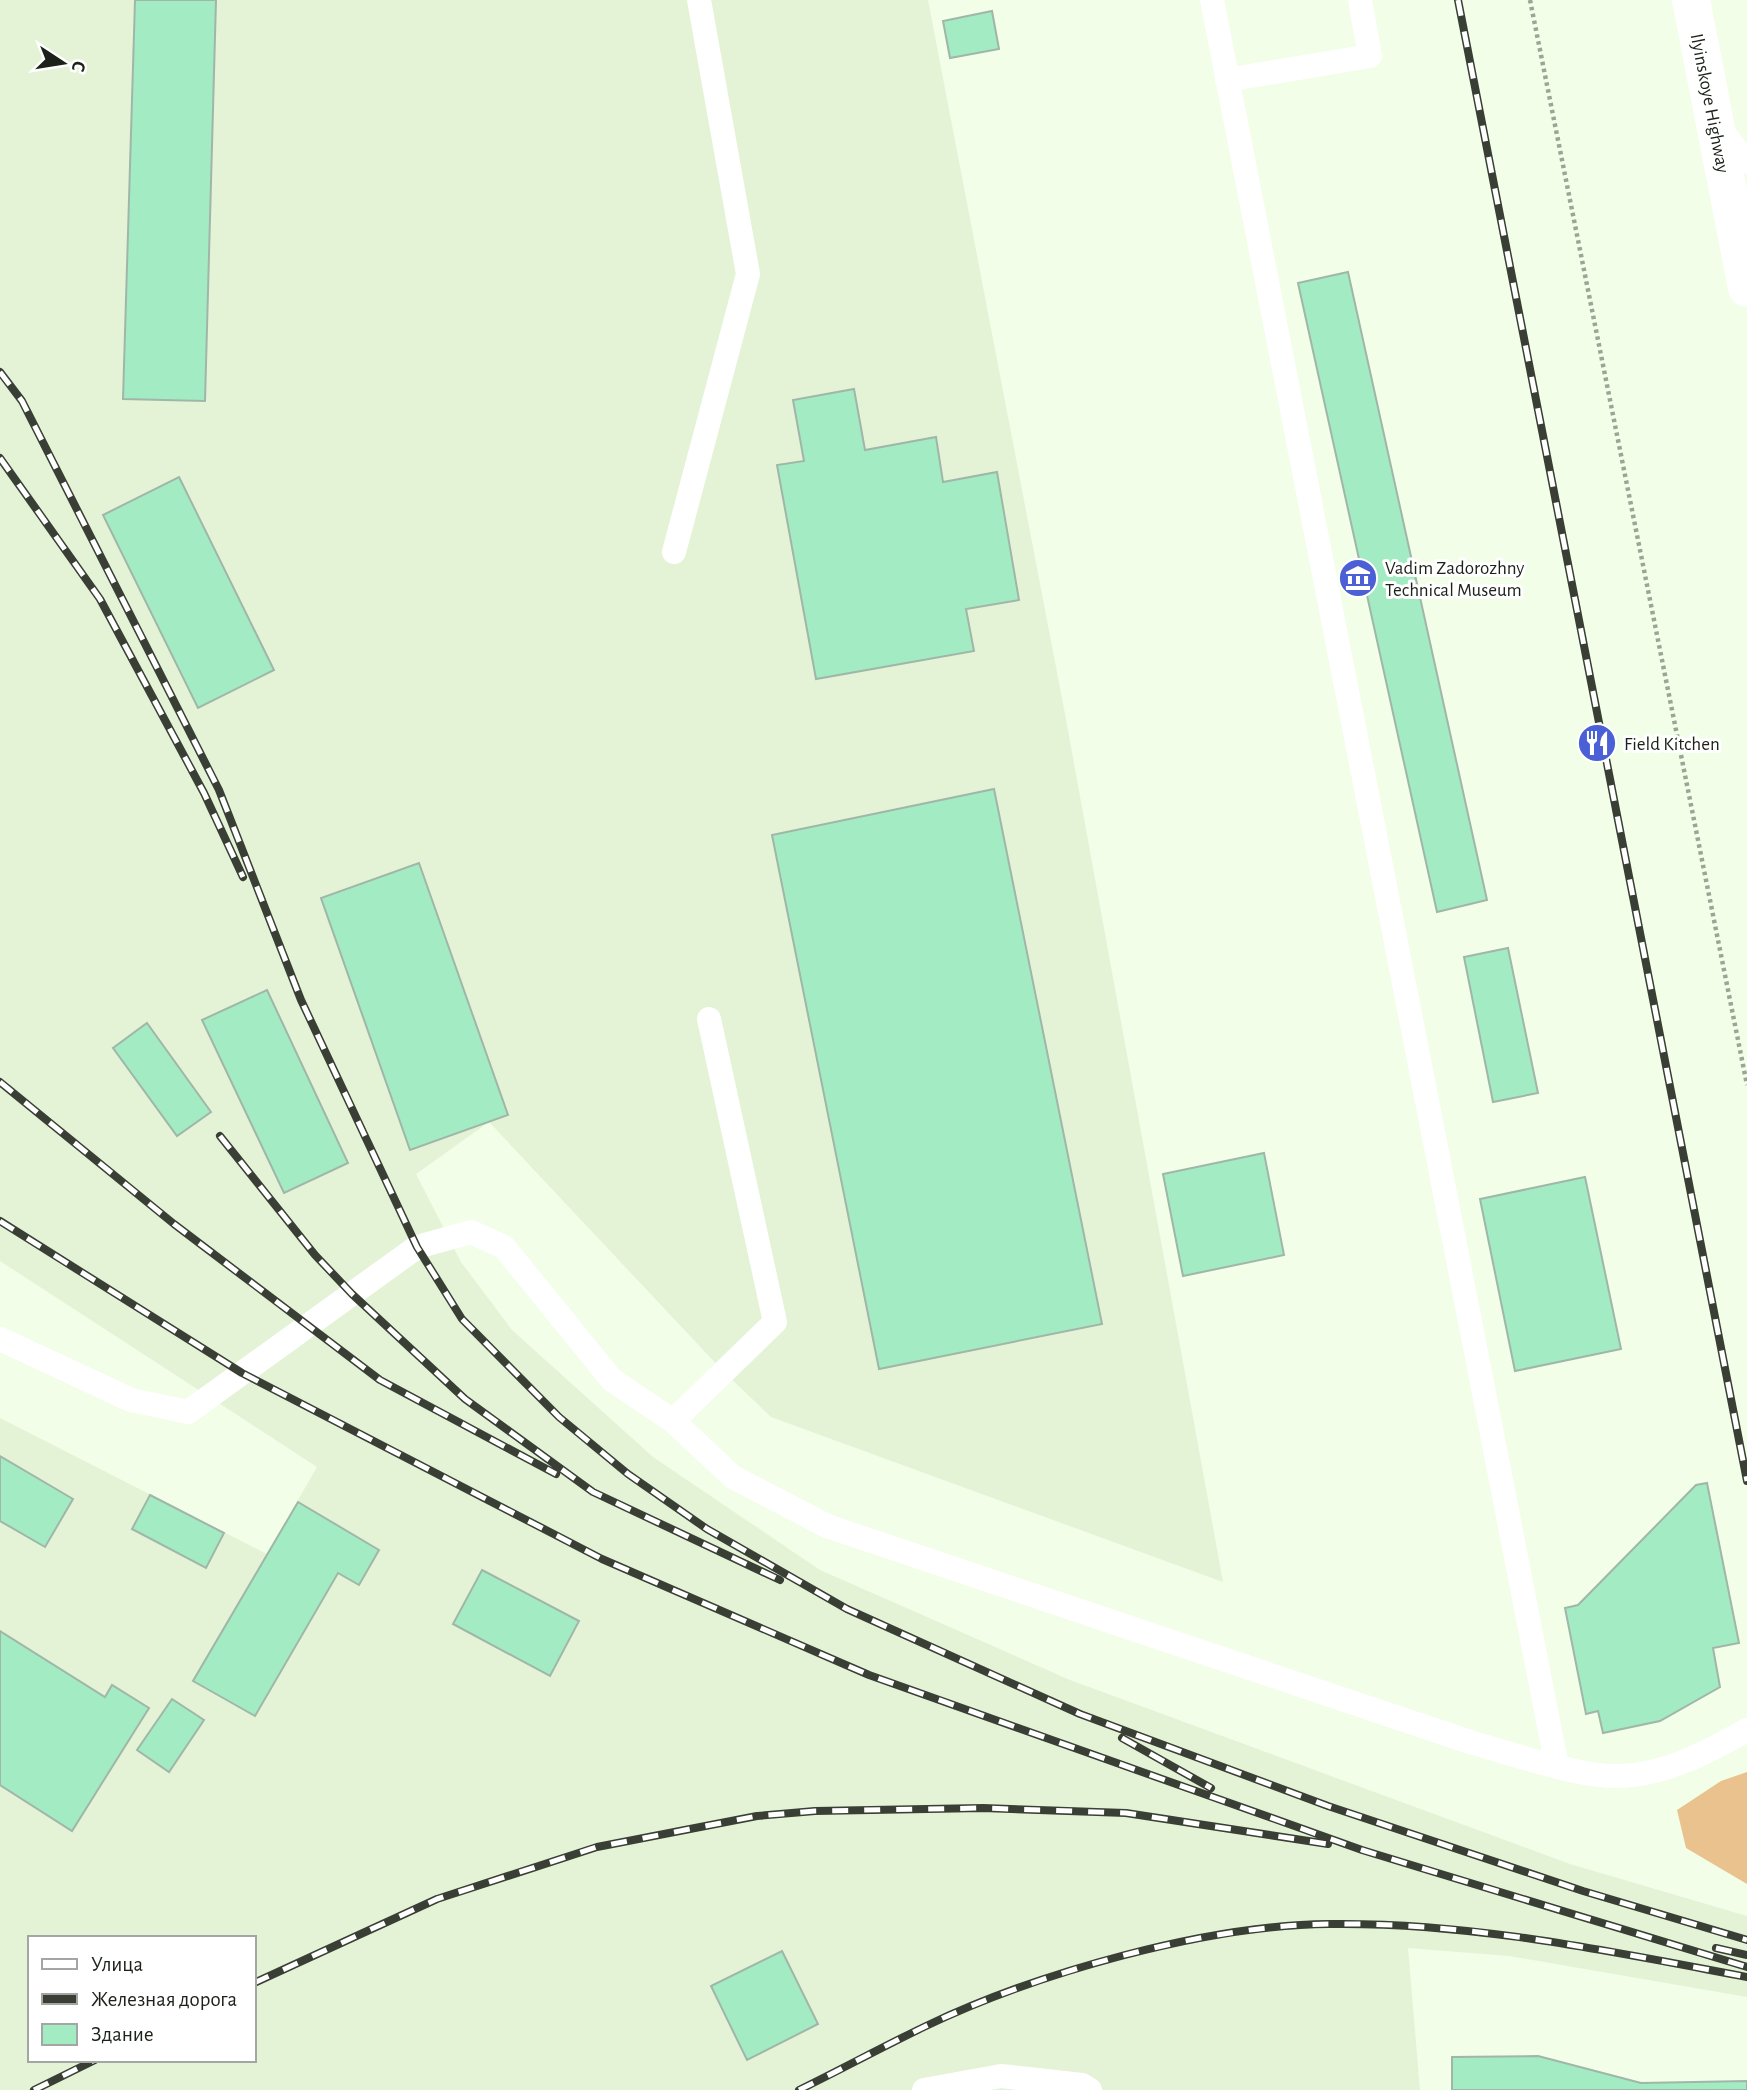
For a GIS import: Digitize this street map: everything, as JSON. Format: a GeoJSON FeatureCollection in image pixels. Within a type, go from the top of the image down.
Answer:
{"type":"FeatureCollection","features":[{"type":"Feature","properties":{"kind":"main road","name":"Ilyinskoye Highway"},"geometry":{"type":"LineString","coordinates":[[1691,0],[1747,288]]}},
{"type":"Feature","properties":{"kind":"lane"},"geometry":{"type":"LineString","coordinates":[[674,552],[748,274],[699,0]]}},
{"type":"Feature","properties":{"kind":"lane"},"geometry":{"type":"LineString","coordinates":[[1212,0],[1557,1767]]}},
{"type":"Feature","properties":{"kind":"lane"},"geometry":{"type":"LineString","coordinates":[[1227,80],[1370,56],[1360,0]]}},
{"type":"Feature","properties":{"kind":"lane"},"geometry":{"type":"LineString","coordinates":[[1715,121],[1747,162]]}},
{"type":"Feature","properties":{"kind":"lane"},"geometry":{"type":"LineString","coordinates":[[673,1421],[775,1322],[709,1019]]}},
{"type":"Feature","properties":{"kind":"lane"},"geometry":{"type":"LineString","coordinates":[[0,1339],[131,1400],[188,1412],[417,1248],[471,1232],[504,1247],[612,1380],[673,1421],[733,1477],[827,1526],[1460,1739],[1557,1767],[1621,1776],[1692,1760],[1747,1730]]}},
{"type":"Feature","properties":{"kind":"lane"},"geometry":{"type":"LineString","coordinates":[[924,2090],[1001,2076],[1082,2085],[1090,2090]]}},
{"type":"Feature","properties":{"kind":"path"},"geometry":{"type":"LineString","coordinates":[[1530,0],[1747,1085]]}},
{"type":"Feature","properties":{"kind":"shaded area"},"geometry":{"type":"Polygon","coordinates":[[[0,0],[928,0],[1065,714],[1223,1582],[771,1417],[722,1370],[489,1122],[416,1174],[461,1262],[512,1330],[653,1457],[820,1570],[1070,1680],[1570,1864],[1747,1916],[1747,1997],[1509,1956],[1408,1948],[1420,2090],[0,2090],[0,1418],[267,1554],[317,1467],[0,1261],[0,0]]]}},
{"type":"Feature","properties":{"kind":"shaded area"},"geometry":{"type":"Polygon","coordinates":[[[1747,1772],[1747,1884],[1686,1848],[1677,1810],[1721,1781],[1747,1772]]]}},
{"type":"Feature","properties":{"kind":"building"},"geometry":{"type":"Polygon","coordinates":[[[135,0],[216,0],[205,401],[123,399],[135,0]]]}},
{"type":"Feature","properties":{"kind":"building"},"geometry":{"type":"Polygon","coordinates":[[[992,11],[999,49],[950,58],[943,21],[992,11]]]}},
{"type":"Feature","properties":{"kind":"building"},"geometry":{"type":"Polygon","coordinates":[[[1348,272],[1487,900],[1437,912],[1298,283],[1348,272]]]}},
{"type":"Feature","properties":{"kind":"building"},"geometry":{"type":"Polygon","coordinates":[[[854,389],[865,450],[936,437],[943,482],[997,472],[1019,600],[966,609],[974,651],[816,679],[777,465],[804,461],[793,400],[854,389]]]}},
{"type":"Feature","properties":{"kind":"building"},"geometry":{"type":"Polygon","coordinates":[[[179,477],[274,670],[198,708],[103,515],[179,477]]]}},
{"type":"Feature","properties":{"kind":"building"},"geometry":{"type":"Polygon","coordinates":[[[994,789],[1102,1324],[879,1369],[772,835],[994,789]]]}},
{"type":"Feature","properties":{"kind":"building"},"geometry":{"type":"Polygon","coordinates":[[[419,863],[508,1115],[410,1150],[321,898],[419,863]]]}},
{"type":"Feature","properties":{"kind":"building"},"geometry":{"type":"Polygon","coordinates":[[[1508,948],[1538,1093],[1493,1102],[1464,957],[1508,948]]]}},
{"type":"Feature","properties":{"kind":"building"},"geometry":{"type":"Polygon","coordinates":[[[267,990],[348,1163],[284,1193],[202,1020],[267,990]]]}},
{"type":"Feature","properties":{"kind":"building"},"geometry":{"type":"Polygon","coordinates":[[[147,1023],[211,1112],[177,1136],[113,1048],[147,1023]]]}},
{"type":"Feature","properties":{"kind":"building"},"geometry":{"type":"Polygon","coordinates":[[[1264,1153],[1284,1255],[1183,1276],[1163,1174],[1264,1153]]]}},
{"type":"Feature","properties":{"kind":"building"},"geometry":{"type":"Polygon","coordinates":[[[1585,1177],[1621,1349],[1515,1371],[1480,1199],[1585,1177]]]}},
{"type":"Feature","properties":{"kind":"building"},"geometry":{"type":"Polygon","coordinates":[[[0,1456],[73,1499],[45,1547],[0,1521],[0,1456]]]}},
{"type":"Feature","properties":{"kind":"building"},"geometry":{"type":"Polygon","coordinates":[[[1707,1483],[1739,1643],[1713,1648],[1720,1687],[1660,1721],[1603,1733],[1598,1711],[1586,1714],[1565,1608],[1578,1605],[1696,1485],[1707,1483]]]}},
{"type":"Feature","properties":{"kind":"building"},"geometry":{"type":"Polygon","coordinates":[[[150,1495],[224,1533],[206,1568],[132,1529],[150,1495]]]}},
{"type":"Feature","properties":{"kind":"building"},"geometry":{"type":"Polygon","coordinates":[[[298,1502],[379,1550],[359,1585],[338,1573],[255,1716],[193,1681],[298,1502]]]}},
{"type":"Feature","properties":{"kind":"building"},"geometry":{"type":"Polygon","coordinates":[[[482,1570],[579,1621],[550,1676],[453,1624],[482,1570]]]}},
{"type":"Feature","properties":{"kind":"building"},"geometry":{"type":"Polygon","coordinates":[[[0,1631],[105,1697],[112,1685],[149,1708],[72,1831],[0,1785],[0,1631]]]}},
{"type":"Feature","properties":{"kind":"building"},"geometry":{"type":"Polygon","coordinates":[[[172,1699],[204,1720],[169,1772],[137,1750],[172,1699]]]}},
{"type":"Feature","properties":{"kind":"building"},"geometry":{"type":"Polygon","coordinates":[[[782,1951],[818,2024],[747,2060],[711,1986],[782,1951]]]}},
{"type":"Feature","properties":{"kind":"building"},"geometry":{"type":"Polygon","coordinates":[[[1538,2056],[1641,2083],[1747,2081],[1747,2090],[1452,2090],[1452,2057],[1538,2056]]]}},
{"type":"Feature","properties":{"kind":"railway"},"geometry":{"type":"LineString","coordinates":[[1458,0],[1747,1481]]}},
{"type":"Feature","properties":{"kind":"railway"},"geometry":{"type":"LineString","coordinates":[[0,372],[22,401],[219,790],[301,1000],[417,1247],[462,1319],[559,1417],[628,1474],[707,1529],[847,1609],[1080,1714],[1328,1806],[1583,1891],[1747,1940]]}},
{"type":"Feature","properties":{"kind":"railway"},"geometry":{"type":"LineString","coordinates":[[0,458],[100,599],[204,793],[243,877]]}},
{"type":"Feature","properties":{"kind":"railway"},"geometry":{"type":"LineString","coordinates":[[0,1082],[174,1224],[380,1380],[556,1474]]}},
{"type":"Feature","properties":{"kind":"railway"},"geometry":{"type":"LineString","coordinates":[[220,1136],[315,1255],[352,1294],[465,1399],[593,1492],[780,1580]]}},
{"type":"Feature","properties":{"kind":"railway"},"geometry":{"type":"LineString","coordinates":[[0,1221],[242,1373],[602,1559],[869,1675],[1362,1850],[1747,1967]]}},
{"type":"Feature","properties":{"kind":"railway"},"geometry":{"type":"LineString","coordinates":[[1122,1738],[1211,1788]]}},
{"type":"Feature","properties":{"kind":"railway"},"geometry":{"type":"LineString","coordinates":[[256,1982],[437,1899],[597,1847],[757,1816],[815,1811],[983,1808],[1126,1813],[1328,1844]]}},
{"type":"Feature","properties":{"kind":"railway"},"geometry":{"type":"LineString","coordinates":[[799,2090],[926,2026],[1018,1988],[1123,1955],[1230,1933],[1281,1926],[1382,1925],[1487,1933],[1591,1948],[1747,1977]]}},
{"type":"Feature","properties":{"kind":"railway"},"geometry":{"type":"LineString","coordinates":[[1716,1948],[1747,1955]]}},
{"type":"Feature","properties":{"kind":"railway"},"geometry":{"type":"LineString","coordinates":[[34,2090],[91,2062]]}},
{"type":"Feature","properties":{"kind":"place","name":"Vadim Zadorozhny Technical Museum"},"geometry":{"type":"Point","coordinates":[1358,578]}},
{"type":"Feature","properties":{"kind":"place","name":"Field Kitchen"},"geometry":{"type":"Point","coordinates":[1597,743]}}]}
